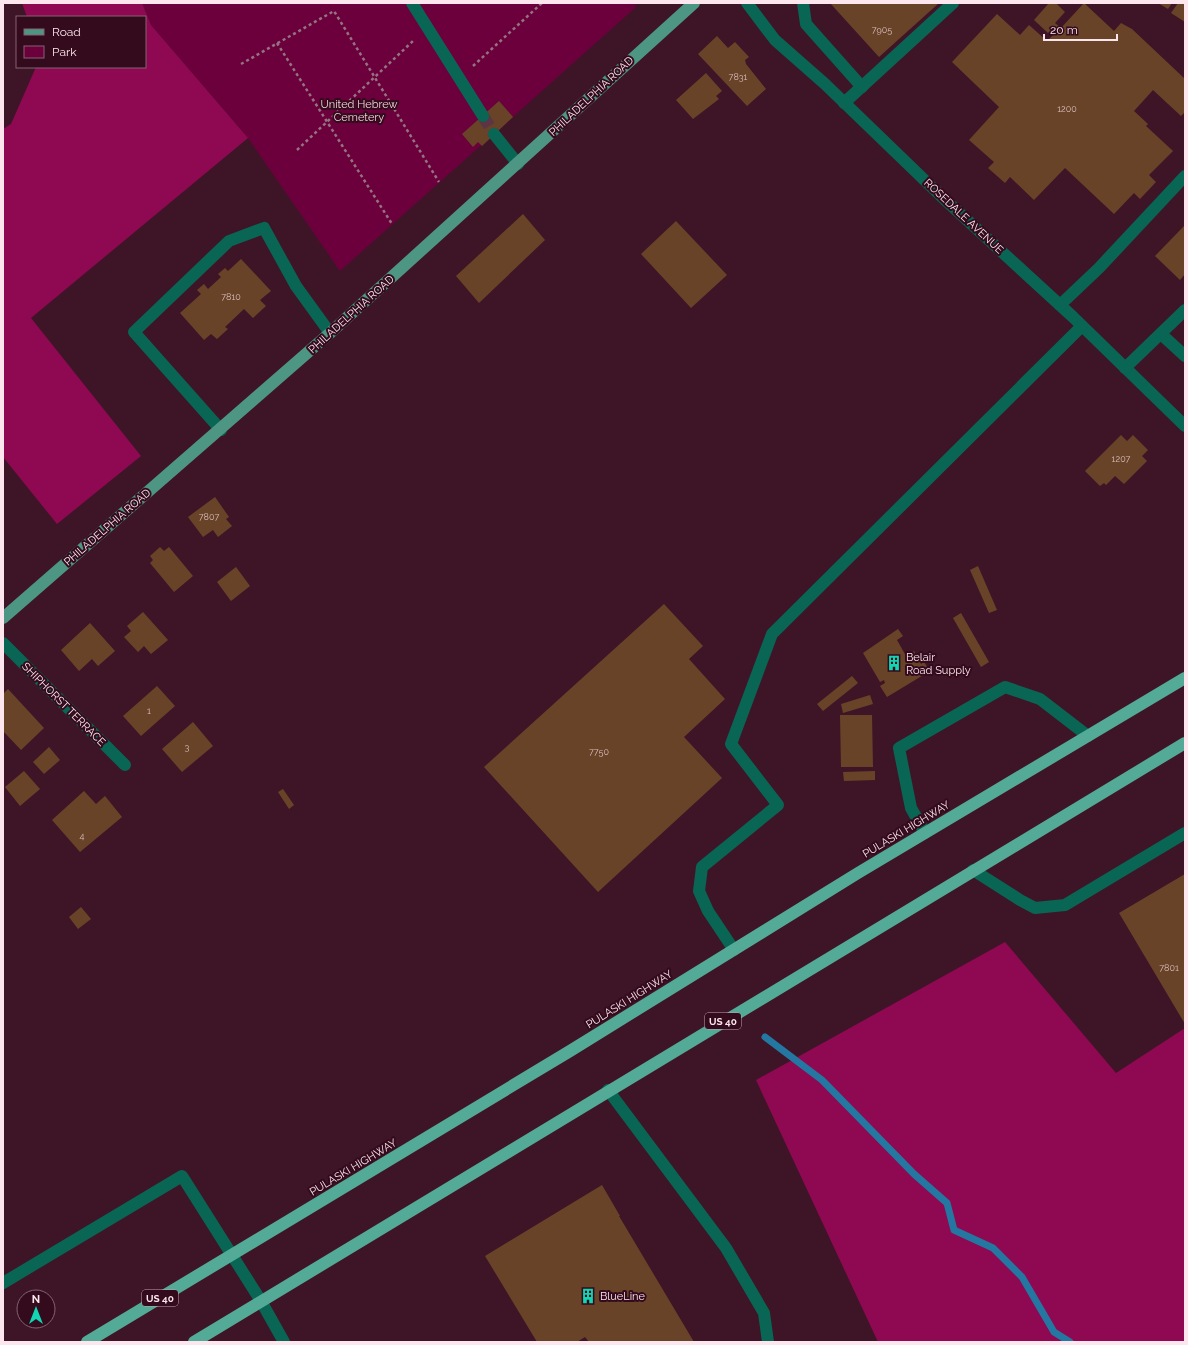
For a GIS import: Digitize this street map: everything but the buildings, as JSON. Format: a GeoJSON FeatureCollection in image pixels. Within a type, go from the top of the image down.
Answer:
{"type":"FeatureCollection","features":[{"type":"Feature","properties":{"kind":"highway","name":"PULASKI HIGHWAY"},"geometry":{"type":"LineString","coordinates":[[87,1342],[233,1255],[925,833],[1185,678]]}},
{"type":"Feature","properties":{"kind":"highway","name":"US 40"},"geometry":{"type":"LineString","coordinates":[[194,1342],[427,1202],[608,1090],[1185,743]]}},
{"type":"Feature","properties":{"kind":"main road","name":"PHILADELPHIA ROAD"},"geometry":{"type":"LineString","coordinates":[[3,618],[221,430],[330,333],[694,3]]}},
{"type":"Feature","properties":{"kind":"street"},"geometry":{"type":"LineString","coordinates":[[412,3],[483,116]]}},
{"type":"Feature","properties":{"kind":"street","name":"ROSEDALE AVENUE"},"geometry":{"type":"LineString","coordinates":[[747,3],[775,40],[1082,326],[1185,426]]}},
{"type":"Feature","properties":{"kind":"street"},"geometry":{"type":"LineString","coordinates":[[803,3],[806,24],[862,87]]}},
{"type":"Feature","properties":{"kind":"street"},"geometry":{"type":"LineString","coordinates":[[844,103],[953,3]]}},
{"type":"Feature","properties":{"kind":"street"},"geometry":{"type":"LineString","coordinates":[[494,134],[518,164]]}},
{"type":"Feature","properties":{"kind":"street"},"geometry":{"type":"LineString","coordinates":[[1060,306],[1099,268],[1185,176]]}},
{"type":"Feature","properties":{"kind":"street"},"geometry":{"type":"LineString","coordinates":[[221,430],[134,332],[229,241],[264,228],[296,286],[330,333]]}},
{"type":"Feature","properties":{"kind":"street"},"geometry":{"type":"LineString","coordinates":[[1126,368],[1185,310]]}},
{"type":"Feature","properties":{"kind":"street"},"geometry":{"type":"LineString","coordinates":[[734,950],[708,911],[699,891],[702,867],[778,805],[731,744],[772,634],[1082,326]]}},
{"type":"Feature","properties":{"kind":"street"},"geometry":{"type":"LineString","coordinates":[[1161,334],[1185,356]]}},
{"type":"Feature","properties":{"kind":"street","name":"SHIPHORST TERRACE"},"geometry":{"type":"LineString","coordinates":[[3,643],[125,764]]}},
{"type":"Feature","properties":{"kind":"street"},"geometry":{"type":"LineString","coordinates":[[925,833],[911,808],[899,748],[1005,687],[1040,700],[1088,736]]}},
{"type":"Feature","properties":{"kind":"street"},"geometry":{"type":"LineString","coordinates":[[973,870],[1035,908],[1066,905],[1185,833]]}},
{"type":"Feature","properties":{"kind":"street"},"geometry":{"type":"LineString","coordinates":[[608,1090],[726,1248],[764,1313],[768,1342]]}},
{"type":"Feature","properties":{"kind":"street"},"geometry":{"type":"LineString","coordinates":[[3,1283],[182,1176],[233,1255],[284,1342]]}},
{"type":"Feature","properties":{"kind":"path"},"geometry":{"type":"LineString","coordinates":[[459,78],[542,3]]}},
{"type":"Feature","properties":{"kind":"path"},"geometry":{"type":"LineString","coordinates":[[241,64],[334,11],[439,182]]}},
{"type":"Feature","properties":{"kind":"path"},"geometry":{"type":"LineString","coordinates":[[297,150],[428,27]]}},
{"type":"Feature","properties":{"kind":"path"},"geometry":{"type":"LineString","coordinates":[[276,43],[392,224]]}},
{"type":"Feature","properties":{"kind":"green space","name":"United Hebrew Cemetery"},"geometry":{"type":"Polygon","coordinates":[[[142,3],[634,3],[636,7],[340,271],[248,138],[151,25],[142,3]]]}},
{"type":"Feature","properties":{"kind":"shaded area"},"geometry":{"type":"Polygon","coordinates":[[[22,3],[142,3],[151,25],[248,138],[31,318],[141,456],[57,524],[3,457],[3,129],[11,124],[36,68],[146,68],[146,16],[27,16],[22,3]]]}},
{"type":"Feature","properties":{"kind":"shaded area"},"geometry":{"type":"Polygon","coordinates":[[[1005,942],[1116,1073],[1185,1028],[1185,1342],[878,1342],[756,1080],[1005,942]]]}},
{"type":"Feature","properties":{"kind":"waterway"},"geometry":{"type":"LineString","coordinates":[[765,1037],[822,1080],[914,1174],[947,1203],[954,1230],[993,1248],[1022,1277],[1054,1332],[1070,1342]]}},
{"type":"Feature","properties":{"kind":"tunnel"},"geometry":{"type":"LineString","coordinates":[[483,116],[494,134]]}},
{"type":"Feature","properties":{"kind":"place","name":"Belair Road Supply"},"geometry":{"type":"Point","coordinates":[894,663]}},
{"type":"Feature","properties":{"kind":"place","name":"BlueLine"},"geometry":{"type":"Point","coordinates":[588,1296]}}]}
